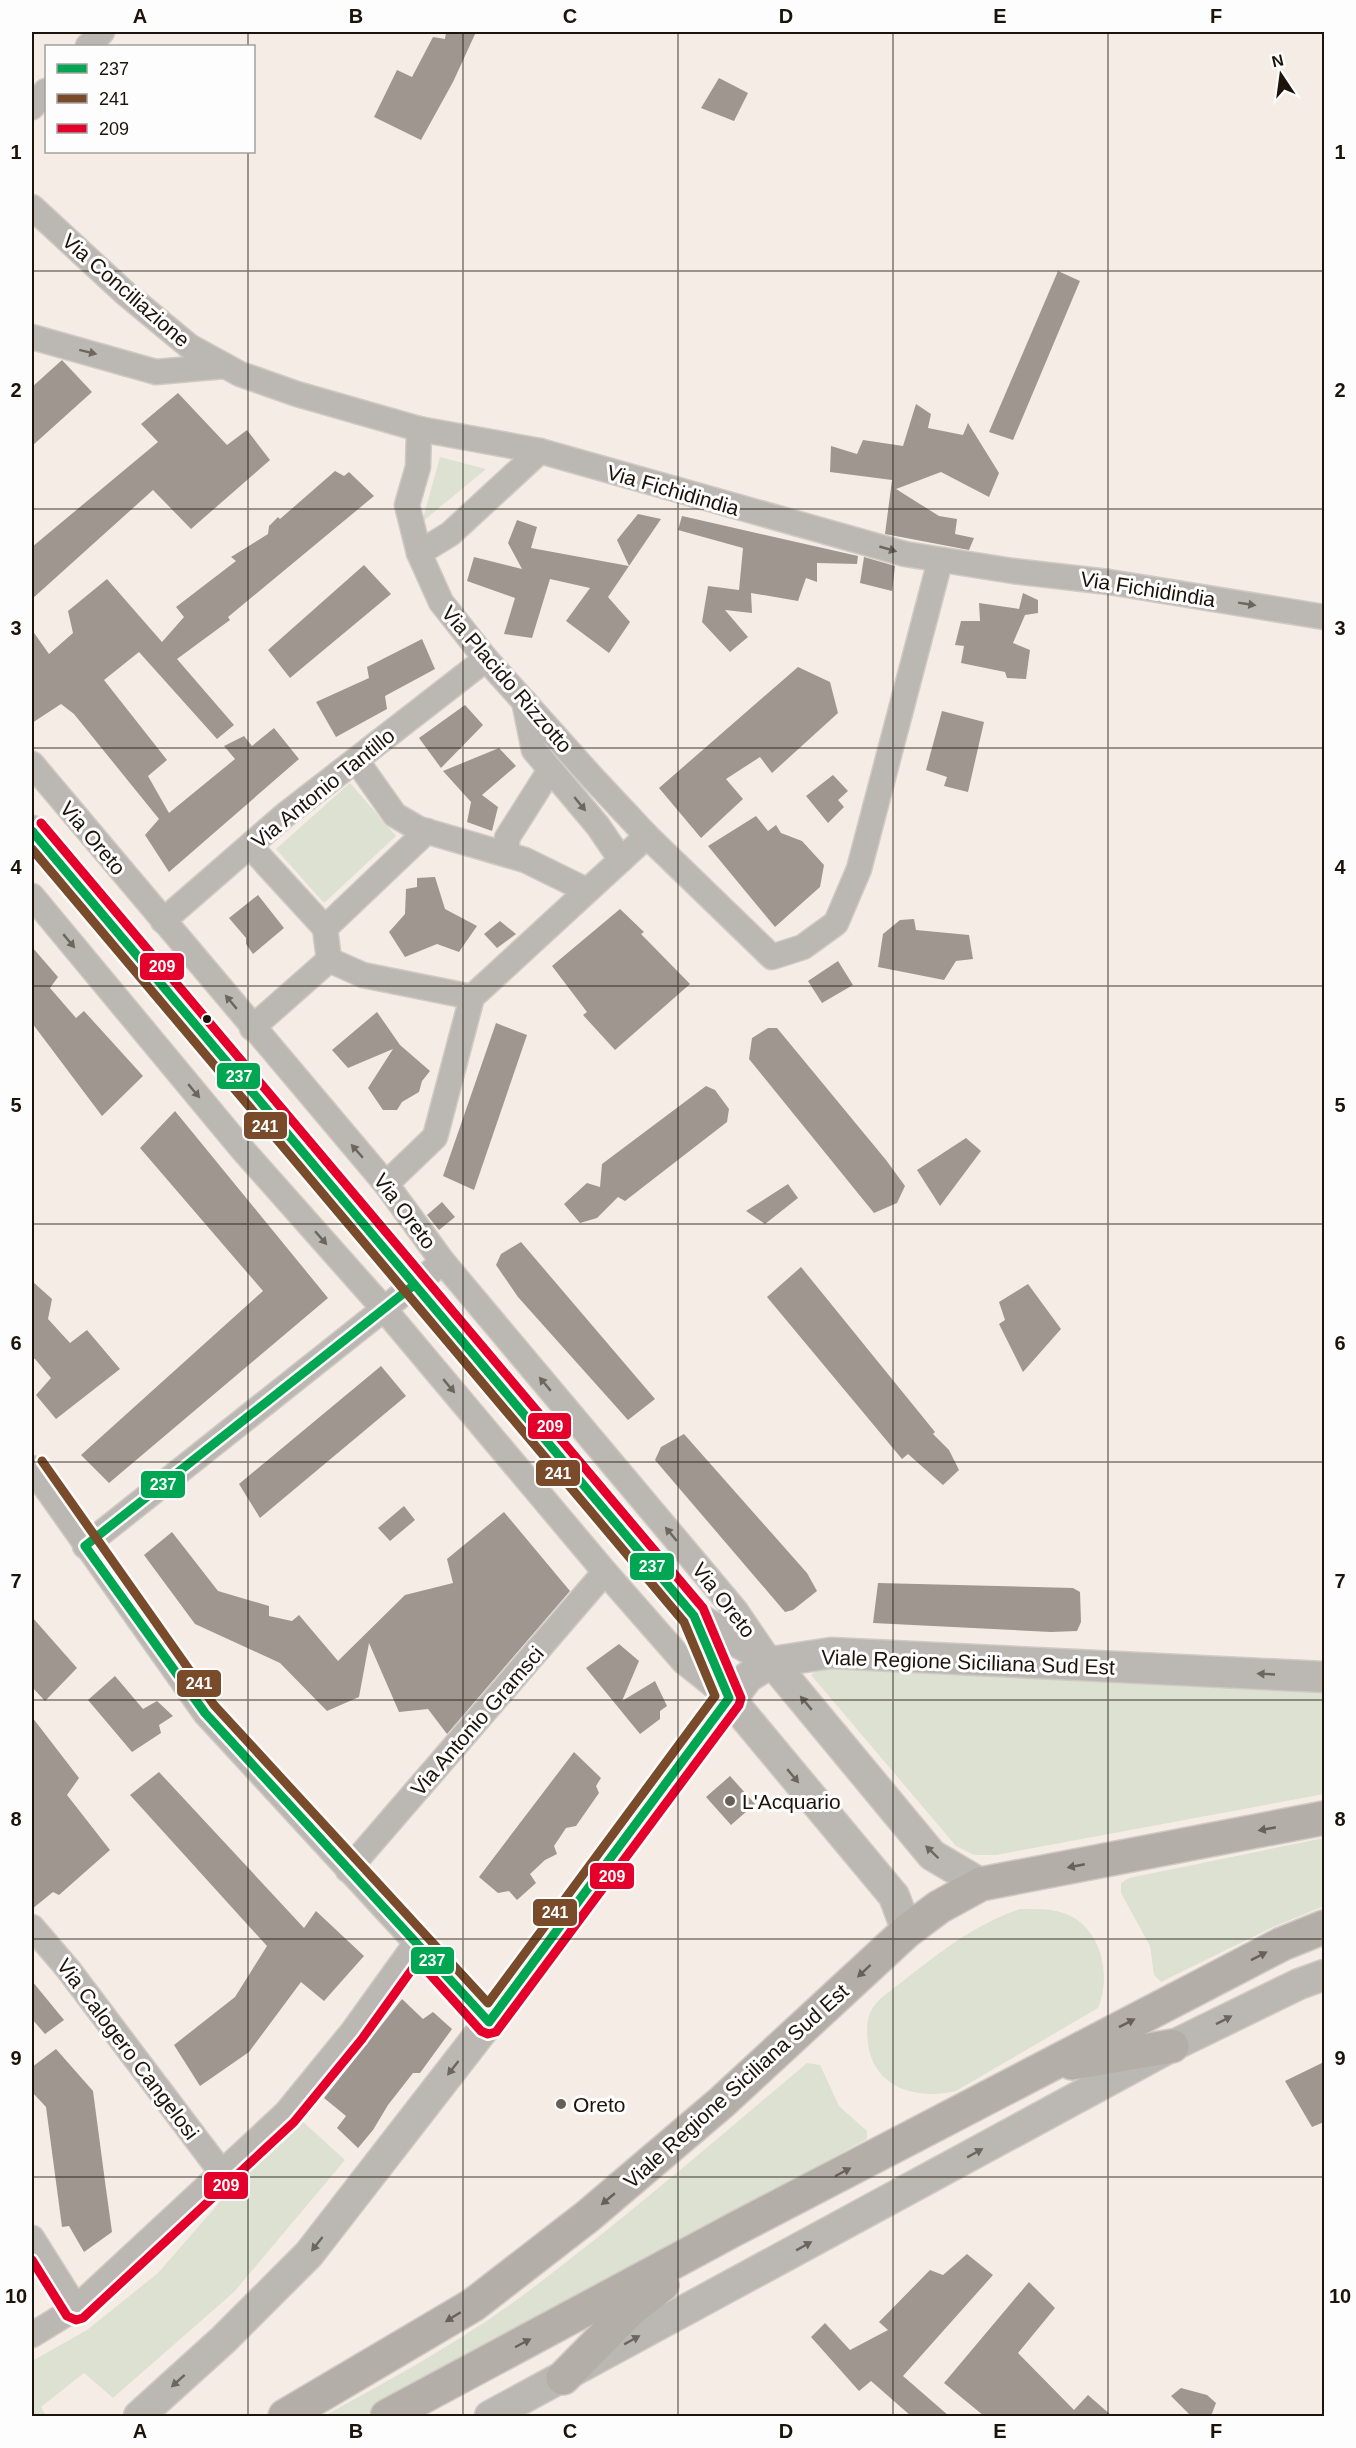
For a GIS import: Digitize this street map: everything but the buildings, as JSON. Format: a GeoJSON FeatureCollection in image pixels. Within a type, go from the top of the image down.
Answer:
{"type":"FeatureCollection","features":[{"type":"Feature","properties":{"kind":"main road","name":"Viale Regione Siciliana Sud Est"},"geometry":{"type":"LineString","coordinates":[[285,2416],[472,2305],[588,2216],[722,2102],[907,1931],[939,1907],[981,1884],[1324,1818]]}},
{"type":"Feature","properties":{"kind":"main road"},"geometry":{"type":"LineString","coordinates":[[387,2416],[1024,2076],[1282,1944],[1324,1927]]}},
{"type":"Feature","properties":{"kind":"main road"},"geometry":{"type":"LineString","coordinates":[[1024,2076],[1087,2059],[1172,2046]]}},
{"type":"Feature","properties":{"kind":"main road"},"geometry":{"type":"LineString","coordinates":[[562,2378],[630,2310],[735,2229]]}},
{"type":"Feature","properties":{"kind":"street"},"geometry":{"type":"LineString","coordinates":[[89,45],[102,32]]}},
{"type":"Feature","properties":{"kind":"street"},"geometry":{"type":"LineString","coordinates":[[32,107],[45,92]]}},
{"type":"Feature","properties":{"kind":"street","name":"Via Conciliazione"},"geometry":{"type":"LineString","coordinates":[[32,207],[125,293],[189,345],[225,366]]}},
{"type":"Feature","properties":{"kind":"street","name":"Via Fichidindia"},"geometry":{"type":"LineString","coordinates":[[32,337],[156,372],[225,366],[240,374],[297,394],[419,429],[540,451],[940,561],[1109,582],[1324,617]]}},
{"type":"Feature","properties":{"kind":"street","name":"Via Placido Rizzotto"},"geometry":{"type":"LineString","coordinates":[[419,429],[418,467],[408,505],[419,553],[441,602],[486,659],[647,836],[772,957],[803,948],[836,923],[859,869],[940,561]]}},
{"type":"Feature","properties":{"kind":"street"},"geometry":{"type":"LineString","coordinates":[[419,553],[450,534],[540,451]]}},
{"type":"Feature","properties":{"kind":"street","name":"Via Antonio Tantillo"},"geometry":{"type":"LineString","coordinates":[[163,921],[250,846],[356,760],[486,659]]}},
{"type":"Feature","properties":{"kind":"street"},"geometry":{"type":"LineString","coordinates":[[524,701],[534,750],[598,826],[621,860]]}},
{"type":"Feature","properties":{"kind":"street"},"geometry":{"type":"LineString","coordinates":[[356,760],[395,815],[427,831],[525,860],[586,890]]}},
{"type":"Feature","properties":{"kind":"street","name":"Via Oreto"},"geometry":{"type":"LineString","coordinates":[[32,764],[252,1028],[386,1184],[443,1262],[736,1611],[771,1662]]}},
{"type":"Feature","properties":{"kind":"street"},"geometry":{"type":"LineString","coordinates":[[507,854],[507,838],[550,770]]}},
{"type":"Feature","properties":{"kind":"street","name":"Via Oreto"},"geometry":{"type":"LineString","coordinates":[[32,831],[694,1616]]}},
{"type":"Feature","properties":{"kind":"street"},"geometry":{"type":"LineString","coordinates":[[325,928],[427,831]]}},
{"type":"Feature","properties":{"kind":"street"},"geometry":{"type":"LineString","coordinates":[[386,1184],[435,1137],[472,997],[647,836]]}},
{"type":"Feature","properties":{"kind":"street"},"geometry":{"type":"LineString","coordinates":[[250,846],[325,928],[329,960]]}},
{"type":"Feature","properties":{"kind":"street"},"geometry":{"type":"LineString","coordinates":[[32,896],[242,1149],[384,1310],[605,1572],[684,1662],[729,1698],[894,1896],[907,1931]]}},
{"type":"Feature","properties":{"kind":"street"},"geometry":{"type":"LineString","coordinates":[[329,960],[363,975],[472,997]]}},
{"type":"Feature","properties":{"kind":"street"},"geometry":{"type":"LineString","coordinates":[[252,1028],[329,960]]}},
{"type":"Feature","properties":{"kind":"street"},"geometry":{"type":"LineString","coordinates":[[85,1546],[443,1262]]}},
{"type":"Feature","properties":{"kind":"street"},"geometry":{"type":"LineString","coordinates":[[32,1468],[205,1713],[489,2022]]}},
{"type":"Feature","properties":{"kind":"street","name":"Via Antonio Gramsci"},"geometry":{"type":"LineString","coordinates":[[348,1870],[605,1572]]}},
{"type":"Feature","properties":{"kind":"street"},"geometry":{"type":"LineString","coordinates":[[694,1616],[771,1662],[932,1855],[981,1884]]}},
{"type":"Feature","properties":{"kind":"street"},"geometry":{"type":"LineString","coordinates":[[694,1616],[729,1698]]}},
{"type":"Feature","properties":{"kind":"street","name":"Viale Regione Siciliana Sud Est"},"geometry":{"type":"LineString","coordinates":[[139,2416],[223,2340],[309,2254],[489,2022],[729,1698],[748,1677],[771,1662],[831,1653],[1324,1677]]}},
{"type":"Feature","properties":{"kind":"street","name":"Via Calogero Cangelosi"},"geometry":{"type":"LineString","coordinates":[[32,1927],[68,1969],[222,2173]]}},
{"type":"Feature","properties":{"kind":"street"},"geometry":{"type":"LineString","coordinates":[[32,2335],[76,2308],[286,2113],[353,2031],[417,1942]]}},
{"type":"Feature","properties":{"kind":"street"},"geometry":{"type":"LineString","coordinates":[[490,2416],[1172,2046],[1299,1984],[1324,1975]]}},
{"type":"Feature","properties":{"kind":"street"},"geometry":{"type":"LineString","coordinates":[[32,2238],[76,2308]]}},
{"type":"Feature","properties":{"kind":"green space"},"geometry":{"type":"Polygon","coordinates":[[[440,457],[486,469],[422,522],[440,457]]]}},
{"type":"Feature","properties":{"kind":"green space"},"geometry":{"type":"Polygon","coordinates":[[[350,783],[396,836],[324,903],[276,849],[350,783]]]}},
{"type":"Feature","properties":{"kind":"green space"},"geometry":{"type":"Polygon","coordinates":[[[824,1665],[1324,1690],[1324,1794],[996,1855],[974,1855],[956,1846],[811,1675],[824,1665]]]}},
{"type":"Feature","properties":{"kind":"green space"},"geometry":{"type":"Polygon","coordinates":[[[1324,1838],[1324,1906],[1273,1927],[1161,1982],[1154,1975],[1150,1946],[1121,1893],[1121,1883],[1129,1878],[1324,1838]]]}},
{"type":"Feature","properties":{"kind":"green space"},"geometry":{"type":"Polygon","coordinates":[[[1020,1909],[1065,1913],[1091,1933],[1104,1970],[1102,1996],[1098,2008],[956,2091],[927,2094],[913,2092],[888,2081],[879,2072],[868,2044],[868,2020],[876,2003],[958,1940],[988,1922],[1020,1909]]]}},
{"type":"Feature","properties":{"kind":"green space"},"geometry":{"type":"Polygon","coordinates":[[[807,2063],[820,2065],[839,2106],[867,2131],[867,2139],[363,2416],[324,2416],[450,2344],[522,2296],[630,2211],[807,2063]]]}},
{"type":"Feature","properties":{"kind":"green space"},"geometry":{"type":"Polygon","coordinates":[[[300,2119],[345,2160],[234,2292],[113,2398],[84,2373],[41,2407],[46,2416],[32,2416],[32,2361],[87,2330],[158,2273],[239,2180],[300,2119]]]}},
{"type":"Feature","properties":{"kind":"transit line","name":"209"},"geometry":{"type":"LineString","coordinates":[[32,2260],[67,2316],[76,2320],[83,2318],[294,2122],[362,2039],[418,1961],[481,2031],[488,2034],[496,2032],[739,1705],[741,1698],[703,1608],[41,823]]}},
{"type":"Feature","properties":{"kind":"transit line","name":"237"},"geometry":{"type":"LineString","coordinates":[[32,831],[694,1616],[729,1698],[489,2022],[205,1713],[85,1546],[414,1285]]}},
{"type":"Feature","properties":{"kind":"transit line","name":"241"},"geometry":{"type":"LineString","coordinates":[[32,849],[684,1622],[715,1696],[488,2003],[214,1705],[42,1461]]}},
{"type":"Feature","properties":{"kind":"place","name":"L'Acquario"},"geometry":{"type":"Point","coordinates":[730,1801]}},
{"type":"Feature","properties":{"kind":"place","name":"Oreto"},"geometry":{"type":"Point","coordinates":[561,2104]}}]}
